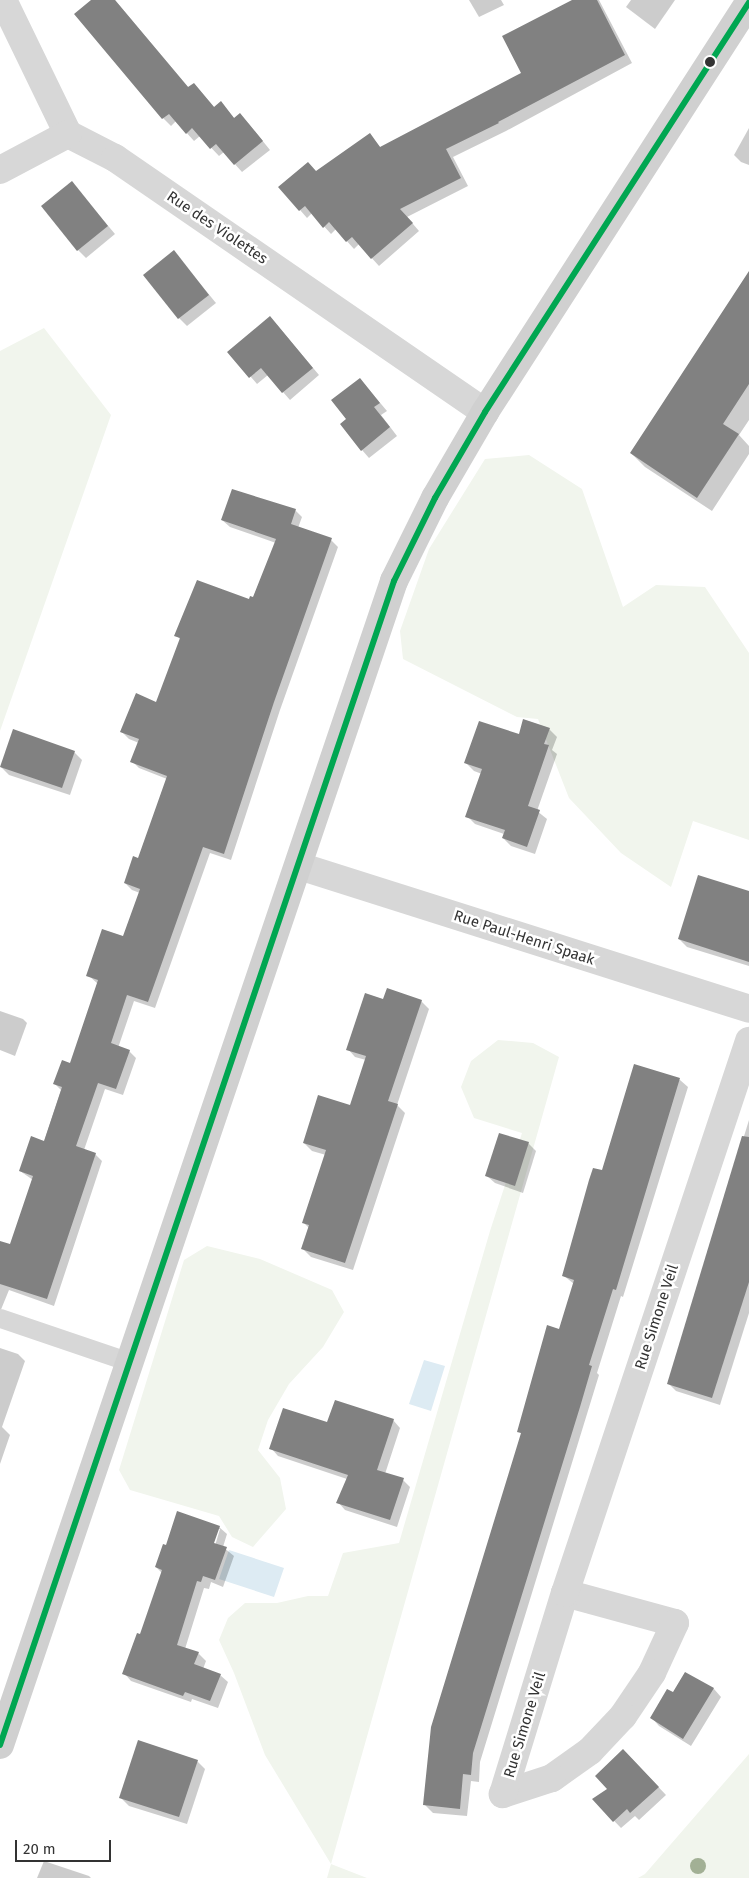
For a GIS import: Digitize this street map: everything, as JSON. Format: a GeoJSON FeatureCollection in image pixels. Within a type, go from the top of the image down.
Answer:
{"type":"FeatureCollection","features":[{"type":"Feature","properties":{"kind":"main road"},"geometry":{"type":"LineString","coordinates":[[0,1745],[394,581],[435,498],[485,412],[749,2]]}},
{"type":"Feature","properties":{"kind":"street"},"geometry":{"type":"LineString","coordinates":[[0,170],[68,134],[3,0]]}},
{"type":"Feature","properties":{"kind":"street","name":"Rue des Violettes"},"geometry":{"type":"LineString","coordinates":[[68,134],[115,158],[485,412]]}},
{"type":"Feature","properties":{"kind":"street","name":"Rue Paul-Henri Spaak"},"geometry":{"type":"LineString","coordinates":[[299,866],[749,1009]]}},
{"type":"Feature","properties":{"kind":"street","name":"Rue Simone Veil"},"geometry":{"type":"LineString","coordinates":[[565,1593],[675,1623],[652,1673],[623,1716],[590,1751],[552,1778],[504,1794],[565,1593],[749,1041]]}},
{"type":"Feature","properties":{"kind":"lane"},"geometry":{"type":"LineString","coordinates":[[0,1318],[130,1362]]}},
{"type":"Feature","properties":{"kind":"shaded area"},"geometry":{"type":"Polygon","coordinates":[[[44,328],[111,415],[0,731],[0,351],[44,328]]]}},
{"type":"Feature","properties":{"kind":"shaded area"},"geometry":{"type":"Polygon","coordinates":[[[529,455],[582,489],[623,607],[656,585],[705,587],[749,653],[749,840],[693,821],[671,887],[621,853],[569,798],[538,719],[517,717],[403,659],[400,631],[429,549],[485,459],[529,455]]]}},
{"type":"Feature","properties":{"kind":"shaded area"},"geometry":{"type":"Polygon","coordinates":[[[498,1040],[533,1043],[559,1057],[331,1864],[265,1755],[234,1673],[219,1640],[228,1618],[245,1603],[277,1603],[308,1596],[328,1596],[343,1553],[399,1543],[490,1231],[522,1133],[474,1118],[461,1087],[471,1061],[498,1040]]]}},
{"type":"Feature","properties":{"kind":"shaded area"},"geometry":{"type":"Polygon","coordinates":[[[207,1246],[260,1259],[332,1290],[344,1312],[323,1347],[289,1384],[268,1420],[258,1450],[280,1478],[286,1509],[253,1547],[232,1537],[219,1516],[130,1490],[119,1470],[184,1260],[207,1246]]]}},
{"type":"Feature","properties":{"kind":"shaded area"},"geometry":{"type":"Polygon","coordinates":[[[424,1360],[445,1366],[431,1411],[409,1404],[424,1360]]]}},
{"type":"Feature","properties":{"kind":"shaded area"},"geometry":{"type":"Polygon","coordinates":[[[229,1550],[284,1568],[274,1597],[219,1579],[229,1550]]]}},
{"type":"Feature","properties":{"kind":"shaded area"},"geometry":{"type":"Polygon","coordinates":[[[749,1754],[749,1878],[638,1878],[645,1874],[749,1754]]]}},
{"type":"Feature","properties":{"kind":"shaded area"},"geometry":{"type":"Polygon","coordinates":[[[331,1864],[367,1878],[327,1878],[331,1864]]]}},
{"type":"Feature","properties":{"kind":"building"},"geometry":{"type":"Polygon","coordinates":[[[91,0],[115,0],[188,87],[194,83],[214,107],[221,101],[234,118],[240,113],[263,141],[234,165],[216,144],[210,149],[192,128],[186,134],[169,114],[162,119],[74,14],[91,0]]]}},
{"type":"Feature","properties":{"kind":"building"},"geometry":{"type":"Polygon","coordinates":[[[572,0],[597,0],[625,55],[499,123],[446,149],[461,178],[400,209],[413,223],[371,259],[352,237],[346,242],[329,222],[323,228],[305,206],[299,211],[278,187],[308,162],[316,171],[370,133],[380,147],[521,73],[502,36],[572,0]]]}},
{"type":"Feature","properties":{"kind":"building"},"geometry":{"type":"Polygon","coordinates":[[[72,181],[108,226],[77,251],[41,206],[72,181]]]}},
{"type":"Feature","properties":{"kind":"building"},"geometry":{"type":"Polygon","coordinates":[[[174,250],[209,295],[178,319],[143,275],[174,250]]]}},
{"type":"Feature","properties":{"kind":"building"},"geometry":{"type":"Polygon","coordinates":[[[749,271],[749,384],[723,424],[739,434],[697,498],[630,453],[749,271]]]}},
{"type":"Feature","properties":{"kind":"building"},"geometry":{"type":"Polygon","coordinates":[[[270,316],[313,368],[282,393],[261,368],[249,378],[227,352],[270,316]]]}},
{"type":"Feature","properties":{"kind":"building"},"geometry":{"type":"Polygon","coordinates":[[[360,378],[380,403],[374,407],[390,427],[361,451],[340,424],[346,419],[331,400],[360,378]]]}},
{"type":"Feature","properties":{"kind":"building"},"geometry":{"type":"Polygon","coordinates":[[[232,489],[296,509],[291,524],[332,538],[274,702],[224,854],[203,847],[148,1002],[127,995],[111,1043],[130,1050],[116,1089],[98,1083],[76,1146],[96,1153],[47,1299],[0,1284],[0,1241],[10,1244],[33,1176],[19,1171],[31,1136],[44,1141],[62,1087],[53,1084],[62,1060],[70,1063],[98,980],[86,976],[102,929],[123,936],[140,889],[124,883],[133,856],[138,858],[167,776],[130,762],[139,739],[120,732],[136,693],[156,702],[180,638],[174,636],[197,580],[249,599],[250,596],[253,597],[276,539],[221,520],[232,489]]]}},
{"type":"Feature","properties":{"kind":"building"},"geometry":{"type":"Polygon","coordinates":[[[523,719],[550,728],[544,744],[549,745],[528,806],[540,810],[527,847],[502,838],[505,830],[465,817],[482,769],[464,763],[479,721],[519,734],[523,719]]]}},
{"type":"Feature","properties":{"kind":"building"},"geometry":{"type":"Polygon","coordinates":[[[13,729],[75,751],[62,788],[0,767],[13,729]]]}},
{"type":"Feature","properties":{"kind":"building"},"geometry":{"type":"Polygon","coordinates":[[[698,875],[749,891],[749,962],[678,939],[698,875]]]}},
{"type":"Feature","properties":{"kind":"building"},"geometry":{"type":"Polygon","coordinates":[[[387,988],[422,1000],[388,1101],[398,1104],[345,1263],[301,1249],[309,1225],[302,1223],[326,1150],[303,1143],[318,1095],[350,1105],[366,1056],[346,1050],[365,993],[383,999],[387,988]]]}},
{"type":"Feature","properties":{"kind":"building"},"geometry":{"type":"Polygon","coordinates":[[[634,1064],[680,1078],[616,1290],[613,1289],[589,1365],[592,1366],[580,1407],[473,1753],[471,1775],[463,1774],[460,1809],[423,1805],[431,1727],[521,1433],[517,1432],[547,1325],[559,1329],[574,1280],[562,1276],[589,1180],[593,1168],[602,1170],[634,1064]]]}},
{"type":"Feature","properties":{"kind":"building"},"geometry":{"type":"Polygon","coordinates":[[[499,1133],[529,1142],[515,1186],[485,1176],[499,1133]]]}},
{"type":"Feature","properties":{"kind":"building"},"geometry":{"type":"Polygon","coordinates":[[[742,1136],[749,1137],[749,1282],[712,1398],[667,1384],[742,1136]]]}},
{"type":"Feature","properties":{"kind":"building"},"geometry":{"type":"Polygon","coordinates":[[[335,1400],[394,1419],[377,1470],[404,1478],[390,1520],[336,1503],[348,1475],[269,1449],[283,1408],[327,1422],[335,1400]]]}},
{"type":"Feature","properties":{"kind":"building"},"geometry":{"type":"Polygon","coordinates":[[[177,1511],[220,1526],[214,1543],[227,1547],[215,1580],[203,1576],[201,1582],[197,1581],[177,1645],[199,1652],[194,1664],[221,1674],[210,1701],[185,1692],[183,1696],[122,1674],[137,1633],[140,1634],[162,1570],[155,1567],[163,1544],[166,1545],[177,1511]]]}},
{"type":"Feature","properties":{"kind":"building"},"geometry":{"type":"Polygon","coordinates":[[[685,1672],[714,1688],[683,1739],[650,1718],[667,1689],[673,1692],[685,1672]]]}},
{"type":"Feature","properties":{"kind":"building"},"geometry":{"type":"Polygon","coordinates":[[[138,1740],[198,1760],[179,1817],[119,1798],[138,1740]]]}},
{"type":"Feature","properties":{"kind":"building"},"geometry":{"type":"Polygon","coordinates":[[[623,1749],[659,1787],[630,1813],[627,1809],[613,1822],[592,1799],[607,1789],[595,1776],[623,1749]]]}},
{"type":"Feature","properties":{"kind":"transit line"},"geometry":{"type":"LineString","coordinates":[[0,1745],[394,581],[435,498],[485,412],[749,2]]}}]}
